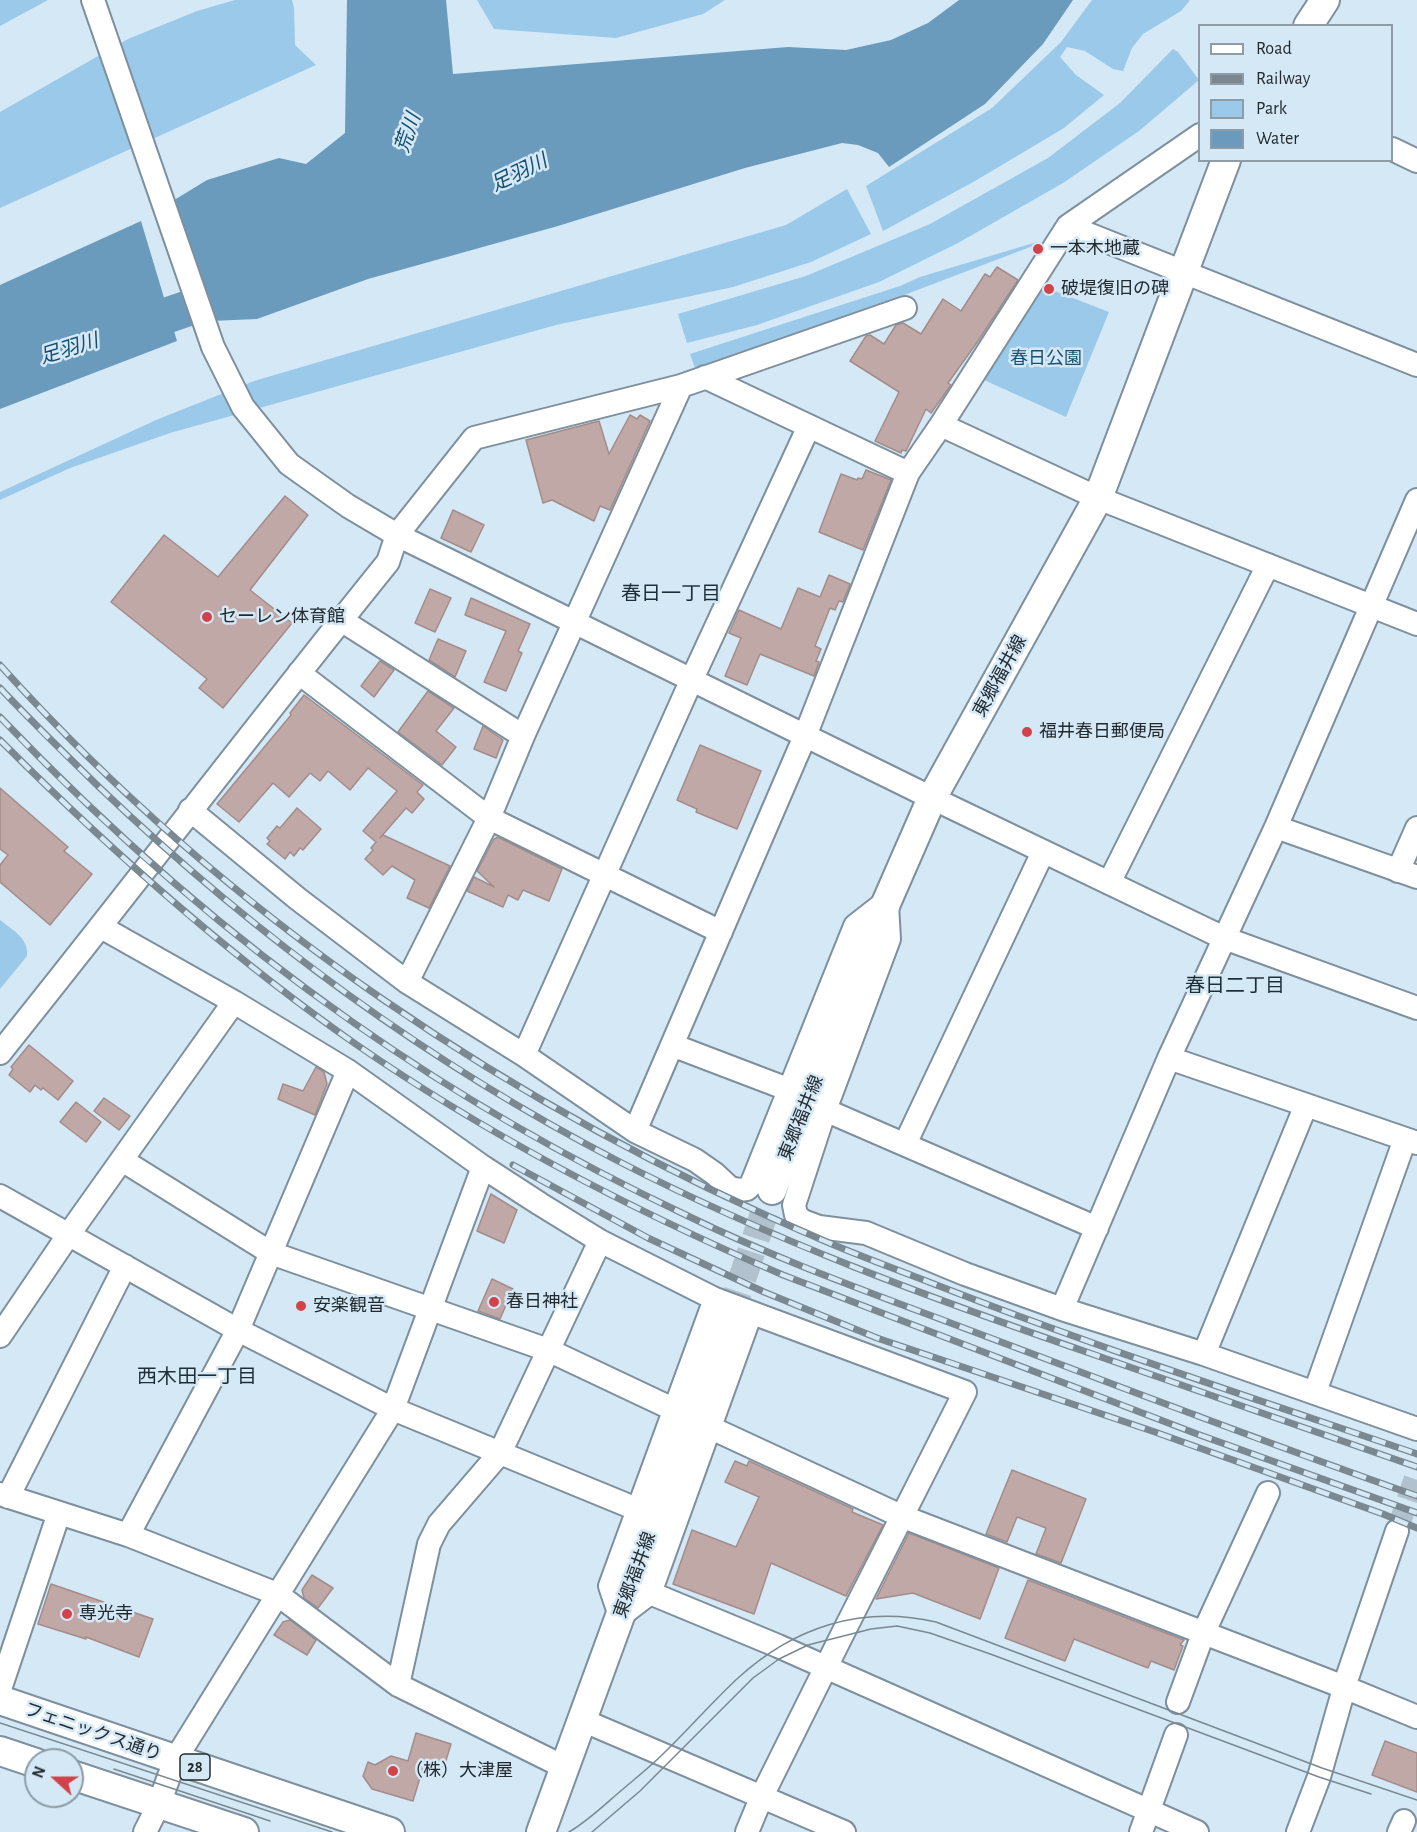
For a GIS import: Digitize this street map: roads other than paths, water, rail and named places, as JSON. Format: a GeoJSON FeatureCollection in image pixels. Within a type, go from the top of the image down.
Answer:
{"type":"FeatureCollection","features":[{"type":"Feature","properties":{"kind":"main road"},"geometry":{"type":"LineString","coordinates":[[1309,24],[1325,0]]}},
{"type":"Feature","properties":{"kind":"main road","name":"東郷福井線"},"geometry":{"type":"LineString","coordinates":[[772,1190],[887,901],[932,798],[1098,498],[1225,162]]}},
{"type":"Feature","properties":{"kind":"main road","name":"東郷福井線"},"geometry":{"type":"LineString","coordinates":[[541,1832],[732,1310]]}},
{"type":"Feature","properties":{"kind":"main road","name":"フェニックス通り"},"geometry":{"type":"LineString","coordinates":[[0,1700],[390,1832]]}},
{"type":"Feature","properties":{"kind":"main road"},"geometry":{"type":"LineString","coordinates":[[0,1751],[24,1759]]}},
{"type":"Feature","properties":{"kind":"main road"},"geometry":{"type":"LineString","coordinates":[[84,1779],[244,1832]]}},
{"type":"Feature","properties":{"kind":"street"},"geometry":{"type":"LineString","coordinates":[[93,0],[213,347],[243,407],[289,464],[305,477],[397,535],[1043,852],[1224,938],[1417,1008]]}},
{"type":"Feature","properties":{"kind":"street"},"geometry":{"type":"LineString","coordinates":[[635,1131],[805,735],[908,473],[1068,226],[1198,136]]}},
{"type":"Feature","properties":{"kind":"street"},"geometry":{"type":"LineString","coordinates":[[1393,149],[1417,161]]}},
{"type":"Feature","properties":{"kind":"street"},"geometry":{"type":"LineString","coordinates":[[1068,226],[1417,365]]}},
{"type":"Feature","properties":{"kind":"street"},"geometry":{"type":"LineString","coordinates":[[0,1053],[388,562],[397,535],[474,438],[681,386],[905,308]]}},
{"type":"Feature","properties":{"kind":"street"},"geometry":{"type":"LineString","coordinates":[[705,377],[908,473]]}},
{"type":"Feature","properties":{"kind":"street"},"geometry":{"type":"LineString","coordinates":[[407,982],[489,818],[523,736],[681,386]]}},
{"type":"Feature","properties":{"kind":"street"},"geometry":{"type":"LineString","coordinates":[[941,424],[1098,498],[1417,624]]}},
{"type":"Feature","properties":{"kind":"street"},"geometry":{"type":"LineString","coordinates":[[524,1055],[692,679],[809,426]]}},
{"type":"Feature","properties":{"kind":"street"},"geometry":{"type":"LineString","coordinates":[[1062,1310],[1169,1058],[1276,827],[1417,500]]}},
{"type":"Feature","properties":{"kind":"street"},"geometry":{"type":"LineString","coordinates":[[1109,883],[1268,565]]}},
{"type":"Feature","properties":{"kind":"street"},"geometry":{"type":"LineString","coordinates":[[341,620],[523,736]]}},
{"type":"Feature","properties":{"kind":"street"},"geometry":{"type":"LineString","coordinates":[[299,673],[489,818],[721,932]]}},
{"type":"Feature","properties":{"kind":"street"},"geometry":{"type":"LineString","coordinates":[[190,810],[298,899],[407,982],[524,1055],[635,1131],[695,1160],[715,1173],[730,1188],[743,1191],[751,1185],[855,926],[887,901]]}},
{"type":"Feature","properties":{"kind":"street"},"geometry":{"type":"LineString","coordinates":[[1276,827],[1408,874],[1417,828]]}},
{"type":"Feature","properties":{"kind":"street"},"geometry":{"type":"LineString","coordinates":[[905,1144],[1043,852]]}},
{"type":"Feature","properties":{"kind":"street"},"geometry":{"type":"LineString","coordinates":[[887,901],[889,939],[825,1110],[794,1205],[796,1215],[803,1221],[819,1227],[866,1233],[965,1274],[1062,1310],[1204,1354],[1417,1429]]}},
{"type":"Feature","properties":{"kind":"street"},"geometry":{"type":"LineString","coordinates":[[101,927],[234,1002],[348,1071],[483,1167],[600,1241],[732,1310],[965,1392],[825,1668],[762,1796],[747,1832]]}},
{"type":"Feature","properties":{"kind":"street"},"geometry":{"type":"LineString","coordinates":[[0,1336],[69,1234],[234,1002]]}},
{"type":"Feature","properties":{"kind":"street"},"geometry":{"type":"LineString","coordinates":[[672,1045],[790,1090]]}},
{"type":"Feature","properties":{"kind":"street"},"geometry":{"type":"LineString","coordinates":[[1169,1058],[1411,1141],[1315,1392]]}},
{"type":"Feature","properties":{"kind":"street"},"geometry":{"type":"LineString","coordinates":[[128,1535],[238,1330],[348,1071]]}},
{"type":"Feature","properties":{"kind":"street"},"geometry":{"type":"LineString","coordinates":[[1204,1354],[1306,1105]]}},
{"type":"Feature","properties":{"kind":"street"},"geometry":{"type":"LineString","coordinates":[[825,1110],[1097,1228]]}},
{"type":"Feature","properties":{"kind":"street"},"geometry":{"type":"LineString","coordinates":[[122,1160],[271,1253],[548,1350],[675,1410]]}},
{"type":"Feature","properties":{"kind":"street"},"geometry":{"type":"LineString","coordinates":[[145,1832],[159,1804],[175,1760],[393,1409],[483,1167]]}},
{"type":"Feature","properties":{"kind":"street"},"geometry":{"type":"LineString","coordinates":[[0,1196],[238,1330],[393,1409],[639,1510]]}},
{"type":"Feature","properties":{"kind":"street"},"geometry":{"type":"LineString","coordinates":[[398,1685],[429,1544],[439,1524],[500,1453],[600,1241]]}},
{"type":"Feature","properties":{"kind":"street"},"geometry":{"type":"LineString","coordinates":[[125,1266],[4,1496],[128,1535],[277,1594],[398,1685],[564,1767]]}},
{"type":"Feature","properties":{"kind":"street"},"geometry":{"type":"LineString","coordinates":[[732,1310],[710,1427],[650,1593],[620,1616],[610,1586],[675,1410],[732,1310]]}},
{"type":"Feature","properties":{"kind":"street"},"geometry":{"type":"LineString","coordinates":[[710,1427],[901,1516],[1344,1687],[1417,1718]]}},
{"type":"Feature","properties":{"kind":"street"},"geometry":{"type":"LineString","coordinates":[[1178,1702],[1203,1634],[1268,1493]]}},
{"type":"Feature","properties":{"kind":"street"},"geometry":{"type":"LineString","coordinates":[[0,1689],[59,1513]]}},
{"type":"Feature","properties":{"kind":"street"},"geometry":{"type":"LineString","coordinates":[[1298,1832],[1319,1777],[1344,1687],[1397,1531]]}},
{"type":"Feature","properties":{"kind":"street"},"geometry":{"type":"LineString","coordinates":[[650,1593],[825,1668],[1145,1821],[1197,1832]]}},
{"type":"Feature","properties":{"kind":"street"},"geometry":{"type":"LineString","coordinates":[[582,1720],[844,1832]]}},
{"type":"Feature","properties":{"kind":"street"},"geometry":{"type":"LineString","coordinates":[[1145,1821],[1176,1735]]}},
{"type":"Feature","properties":{"kind":"water","name":"荒川"},"geometry":{"type":"Polygon","coordinates":[[[347,0],[446,0],[453,74],[788,47],[846,50],[891,40],[928,23],[959,0],[1073,0],[1043,44],[985,104],[889,167],[878,153],[858,145],[842,143],[745,168],[558,226],[368,279],[257,319],[211,321],[171,202],[207,180],[279,158],[306,164],[345,133],[347,0]]]}},
{"type":"Feature","properties":{"kind":"water"},"geometry":{"type":"Polygon","coordinates":[[[141,221],[177,341],[0,409],[0,285],[141,221]]]}},
{"type":"Feature","properties":{"kind":"waterway","name":"足羽川"},"geometry":{"type":"LineString","coordinates":[[122,331],[235,292]]}},
{"type":"Feature","properties":{"kind":"tunnel"},"geometry":{"type":"LineString","coordinates":[[729,1318],[772,1190]]}},
{"type":"Feature","properties":{"kind":"tunnel"},"geometry":{"type":"LineString","coordinates":[[1397,1531],[1417,1472]]}},
{"type":"Feature","properties":{"kind":"tram line"},"geometry":{"type":"LineString","coordinates":[[569,1832],[593,1815],[652,1764],[728,1687],[760,1660],[805,1633],[830,1624],[881,1616],[908,1617],[936,1622],[1322,1768],[1417,1800]]}},
{"type":"Feature","properties":{"kind":"tram line"},"geometry":{"type":"LineString","coordinates":[[592,1832],[640,1791],[753,1678],[779,1659],[808,1645],[871,1629],[897,1626],[930,1633],[993,1655],[1319,1777],[1371,1794]]}},
{"type":"Feature","properties":{"kind":"tram line"},"geometry":{"type":"LineString","coordinates":[[0,1723],[332,1832]]}},
{"type":"Feature","properties":{"kind":"tram line"},"geometry":{"type":"LineString","coordinates":[[114,1769],[270,1821]]}},
{"type":"Feature","properties":{"kind":"railway"},"geometry":{"type":"LineString","coordinates":[[0,665],[88,757],[181,843],[279,924],[382,999],[488,1068],[598,1132],[711,1190],[867,1258],[1114,1351],[1417,1454]]}},
{"type":"Feature","properties":{"kind":"railway"},"geometry":{"type":"LineString","coordinates":[[0,688],[86,775],[218,894],[345,992],[411,1038],[548,1123],[676,1190],[794,1243],[915,1291],[1417,1467]]}},
{"type":"Feature","properties":{"kind":"railway"},"geometry":{"type":"LineString","coordinates":[[0,717],[126,840],[260,954],[354,1023],[434,1077],[517,1127],[645,1195],[798,1265],[1417,1496]]}},
{"type":"Feature","properties":{"kind":"railway"},"geometry":{"type":"LineString","coordinates":[[0,740],[128,862],[217,938],[309,1011],[407,1078],[564,1170],[618,1199],[783,1275],[1197,1434],[1417,1513]]}},
{"type":"Feature","properties":{"kind":"railway"},"geometry":{"type":"LineString","coordinates":[[513,1165],[648,1238],[764,1292],[877,1338],[1155,1432],[1417,1528]]}},
{"type":"Feature","properties":{"kind":"place","name":"一本木地蔵"},"geometry":{"type":"Point","coordinates":[1038,249]}},
{"type":"Feature","properties":{"kind":"place","name":"破堤復旧の碑"},"geometry":{"type":"Point","coordinates":[1049,289]}},
{"type":"Feature","properties":{"kind":"place","name":"セーレン体育館"},"geometry":{"type":"Point","coordinates":[207,617]}},
{"type":"Feature","properties":{"kind":"place","name":"福井春日郵便局"},"geometry":{"type":"Point","coordinates":[1027,732]}},
{"type":"Feature","properties":{"kind":"place","name":"春日神社"},"geometry":{"type":"Point","coordinates":[494,1302]}},
{"type":"Feature","properties":{"kind":"place","name":"安楽観音"},"geometry":{"type":"Point","coordinates":[301,1306]}},
{"type":"Feature","properties":{"kind":"place","name":"専光寺"},"geometry":{"type":"Point","coordinates":[67,1614]}},
{"type":"Feature","properties":{"kind":"place","name":"（株）大津屋"},"geometry":{"type":"Point","coordinates":[393,1771]}},
{"type":"Feature","properties":{"kind":"district","name":"春日一丁目"},"geometry":{"type":"Point","coordinates":[671,594]}},
{"type":"Feature","properties":{"kind":"district","name":"春日二丁目"},"geometry":{"type":"Point","coordinates":[1235,986]}},
{"type":"Feature","properties":{"kind":"district","name":"西木田一丁目"},"geometry":{"type":"Point","coordinates":[197,1377]}},
{"type":"Feature","properties":{"kind":"park label","name":"春日公園"},"geometry":{"type":"Point","coordinates":[1046,359]}}]}
